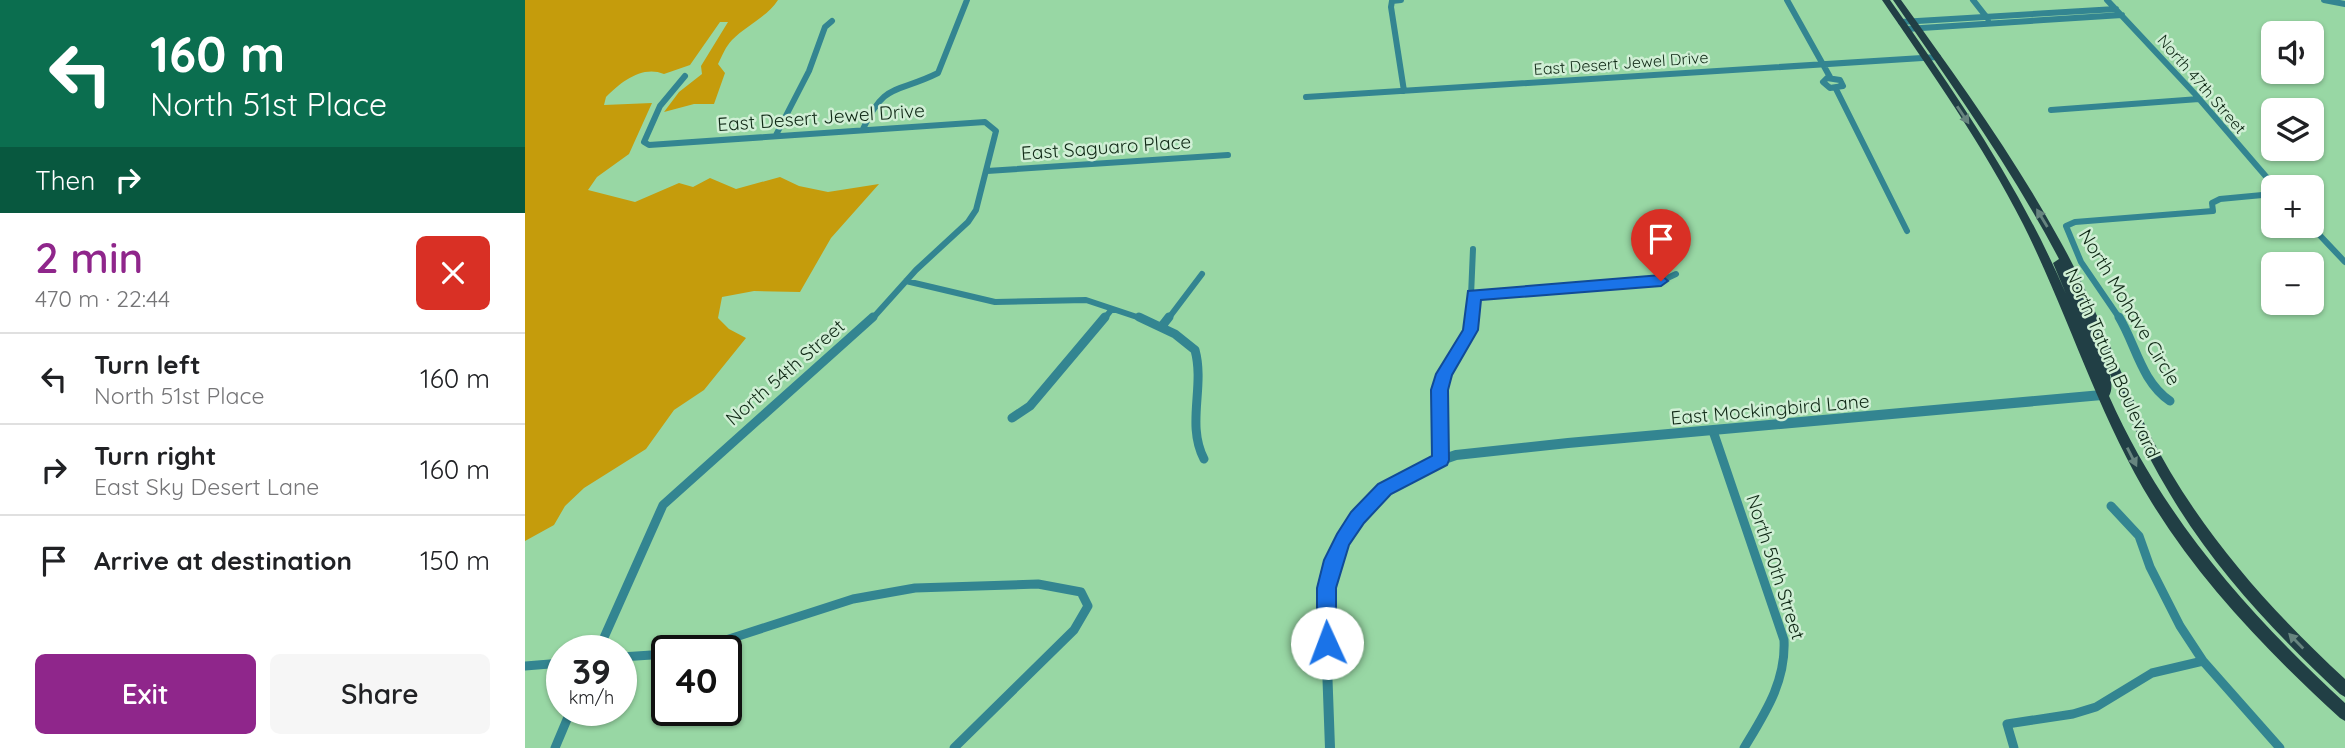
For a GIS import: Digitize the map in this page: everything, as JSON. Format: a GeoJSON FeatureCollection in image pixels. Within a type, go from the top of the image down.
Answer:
{"type":"FeatureCollection","features":[{"type":"Feature","properties":{"kind":"main road","name":"North Tatum Boulevard"},"geometry":{"type":"LineString","coordinates":[[1886,0],[1909,25]]}},
{"type":"Feature","properties":{"kind":"main road","name":"North Tatum Boulevard"},"geometry":{"type":"LineString","coordinates":[[1896,0],[2028,225],[2102,395],[2136,465],[2196,554],[2281,652],[2345,713]]}},
{"type":"Feature","properties":{"kind":"main road","name":"North Tatum Boulevard"},"geometry":{"type":"LineString","coordinates":[[1931,58],[1997,144],[2059,249],[2142,433],[2167,478],[2209,539],[2260,603],[2345,689]]}},
{"type":"Feature","properties":{"kind":"main road"},"geometry":{"type":"LineString","coordinates":[[2059,249],[2059,267],[2105,378],[2106,390],[2102,395]]}},
{"type":"Feature","properties":{"kind":"street"},"geometry":{"type":"LineString","coordinates":[[863,130],[877,98],[889,89],[938,73],[967,0]]}},
{"type":"Feature","properties":{"kind":"street"},"geometry":{"type":"LineString","coordinates":[[1401,0],[1392,1],[1404,91]]}},
{"type":"Feature","properties":{"kind":"street"},"geometry":{"type":"LineString","coordinates":[[1787,0],[1830,77],[1842,82],[1843,86],[1836,89],[1907,232]]}},
{"type":"Feature","properties":{"kind":"street"},"geometry":{"type":"LineString","coordinates":[[1973,0],[1992,24]]}},
{"type":"Feature","properties":{"kind":"street","name":"North 47th Street"},"geometry":{"type":"LineString","coordinates":[[2107,0],[2265,175]]}},
{"type":"Feature","properties":{"kind":"street"},"geometry":{"type":"LineString","coordinates":[[2324,0],[2345,4]]}},
{"type":"Feature","properties":{"kind":"street"},"geometry":{"type":"LineString","coordinates":[[1909,25],[2116,9]]}},
{"type":"Feature","properties":{"kind":"street"},"geometry":{"type":"LineString","coordinates":[[1909,25],[1992,24],[2122,15]]}},
{"type":"Feature","properties":{"kind":"street"},"geometry":{"type":"LineString","coordinates":[[776,135],[809,71],[825,27],[832,21]]}},
{"type":"Feature","properties":{"kind":"street","name":"East Desert Jewel Drive"},"geometry":{"type":"LineString","coordinates":[[1306,97],[1931,58]]}},
{"type":"Feature","properties":{"kind":"street","name":"East Desert Jewel Drive"},"geometry":{"type":"LineString","coordinates":[[685,76],[662,103],[645,132],[644,142],[649,145],[985,122],[994,126]]}},
{"type":"Feature","properties":{"kind":"street"},"geometry":{"type":"LineString","coordinates":[[2051,110],[2199,99]]}},
{"type":"Feature","properties":{"kind":"street","name":"North 54th Street"},"geometry":{"type":"LineString","coordinates":[[605,635],[663,505],[692,476],[866,325],[906,281],[968,222],[976,210],[996,131],[994,126]]}},
{"type":"Feature","properties":{"kind":"street","name":"East Saguaro Place"},"geometry":{"type":"LineString","coordinates":[[986,171],[1228,155]]}},
{"type":"Feature","properties":{"kind":"street","name":"North Mohave Circle"},"geometry":{"type":"LineString","coordinates":[[2170,401],[2153,384],[2121,320],[2100,291],[2066,226],[2074,222],[2213,211],[2213,203],[2220,199],[2261,195]]}},
{"type":"Feature","properties":{"kind":"street"},"geometry":{"type":"LineString","coordinates":[[2322,238],[2345,262]]}},
{"type":"Feature","properties":{"kind":"street"},"geometry":{"type":"LineString","coordinates":[[1441,460],[1440,390],[1444,374],[1470,330],[1474,295],[1473,249]]}},
{"type":"Feature","properties":{"kind":"street"},"geometry":{"type":"LineString","coordinates":[[1162,326],[1202,274]]}},
{"type":"Feature","properties":{"kind":"street"},"geometry":{"type":"LineString","coordinates":[[1474,295],[1661,281],[1676,274]]}},
{"type":"Feature","properties":{"kind":"street"},"geometry":{"type":"LineString","coordinates":[[906,281],[997,302],[1078,298],[1162,326],[1188,340],[1195,351],[1198,366],[1195,446],[1204,459]]}},
{"type":"Feature","properties":{"kind":"street"},"geometry":{"type":"LineString","coordinates":[[1012,418],[1030,406],[1112,309]]}},
{"type":"Feature","properties":{"kind":"street","name":"East Mockingbird Lane"},"geometry":{"type":"LineString","coordinates":[[1330,748],[1325,611],[1333,560],[1357,517],[1371,502],[1405,476],[1441,460],[1501,449],[2102,395]]}},
{"type":"Feature","properties":{"kind":"street","name":"North 50th Street"},"geometry":{"type":"LineString","coordinates":[[1713,431],[1787,658],[1780,685],[1744,748]]}},
{"type":"Feature","properties":{"kind":"street"},"geometry":{"type":"LineString","coordinates":[[2111,506],[2139,536],[2150,566],[2180,626],[2203,661],[2280,748]]}},
{"type":"Feature","properties":{"kind":"street"},"geometry":{"type":"LineString","coordinates":[[742,635],[853,599],[915,588],[978,584],[1065,587],[1081,592],[1088,606],[1074,630],[954,748]]}},
{"type":"Feature","properties":{"kind":"street"},"geometry":{"type":"LineString","coordinates":[[2014,748],[2007,724],[2024,719],[2073,714],[2096,707],[2152,673],[2203,661]]}},
{"type":"Feature","properties":{"kind":"street"},"geometry":{"type":"LineString","coordinates":[[525,666],[546,664]]}},
{"type":"Feature","properties":{"kind":"street"},"geometry":{"type":"LineString","coordinates":[[555,748],[564,726]]}},
{"type":"Feature","properties":{"kind":"shaded area"},"geometry":{"type":"Polygon","coordinates":[[[525,0],[778,0],[726,48],[718,64],[725,73],[714,104],[694,104],[664,112],[679,92],[702,74],[701,66],[728,22],[720,22],[690,65],[664,74],[648,72],[632,76],[606,97],[604,105],[652,103],[629,154],[597,177],[588,190],[635,202],[679,183],[693,187],[710,178],[736,189],[780,177],[799,186],[828,192],[879,184],[831,238],[800,292],[754,291],[722,297],[718,318],[729,329],[746,338],[704,390],[674,410],[646,449],[584,488],[565,506],[554,525],[525,541],[525,0]]]}},
{"type":"Feature","properties":{"kind":"route"},"geometry":{"type":"LineString","coordinates":[[1327,643],[1326,588],[1333,560],[1357,517],[1385,489],[1405,476],[1441,460],[1438,431],[1440,390],[1444,374],[1470,330],[1474,295],[1661,281]]}}]}
